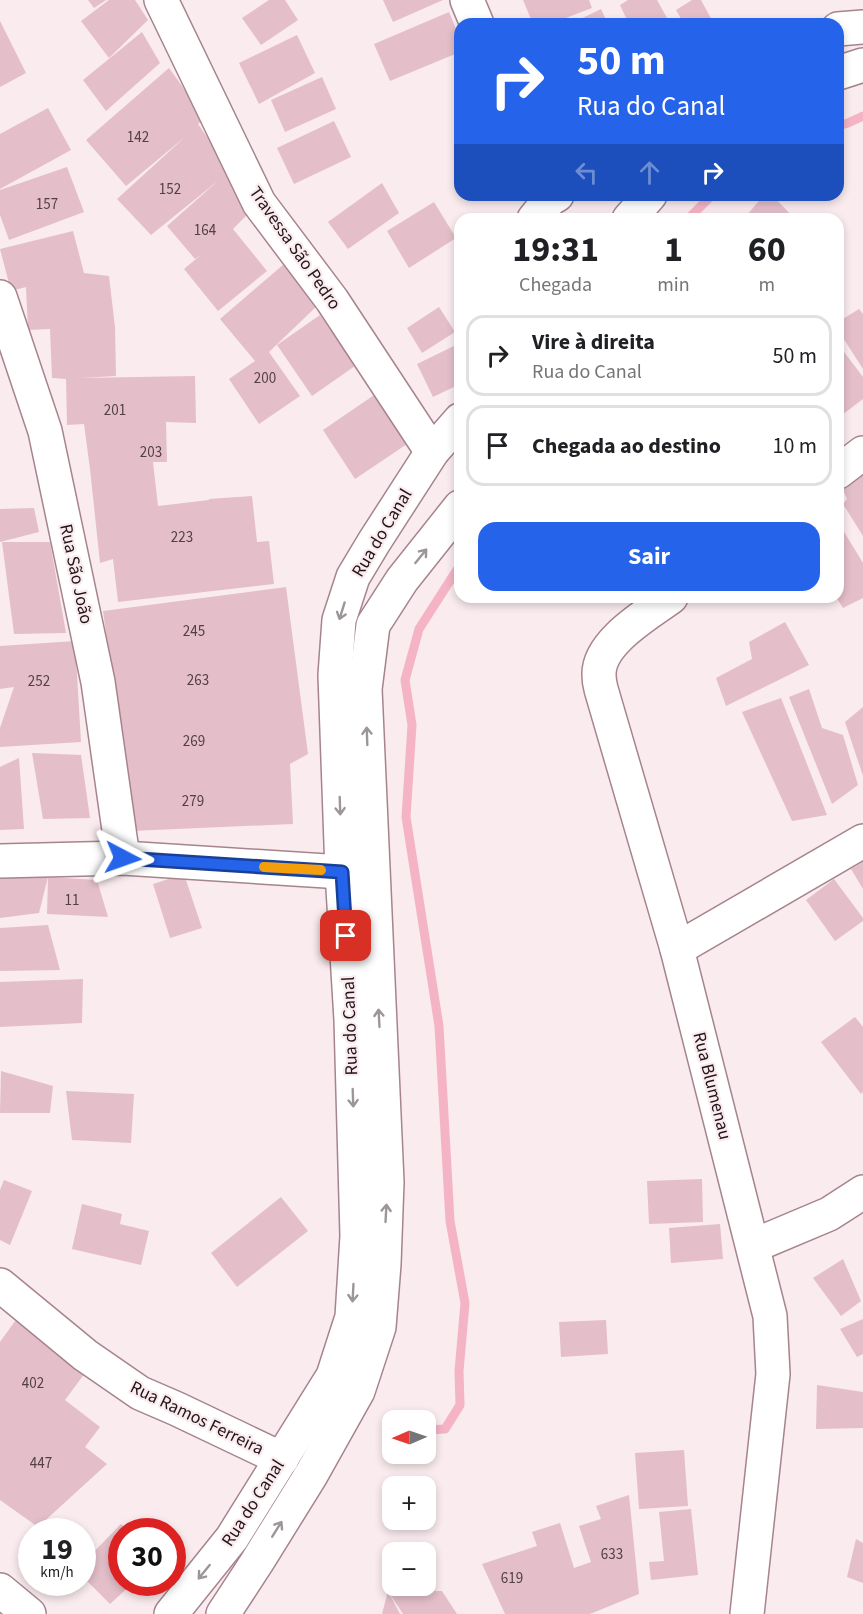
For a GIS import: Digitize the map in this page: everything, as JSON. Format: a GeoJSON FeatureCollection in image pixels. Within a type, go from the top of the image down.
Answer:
{"type":"FeatureCollection","features":[{"type":"Feature","properties":{"kind":"street","name":"Travessa São Pedro"},"geometry":{"type":"LineString","coordinates":[[161,0],[259,203],[332,300],[432,452]]}},
{"type":"Feature","properties":{"kind":"street"},"geometry":{"type":"LineString","coordinates":[[467,0],[474,18]]}},
{"type":"Feature","properties":{"kind":"street"},"geometry":{"type":"LineString","coordinates":[[844,29],[863,27]]}},
{"type":"Feature","properties":{"kind":"street"},"geometry":{"type":"LineString","coordinates":[[844,71],[863,65]]}},
{"type":"Feature","properties":{"kind":"street"},"geometry":{"type":"LineString","coordinates":[[634,213],[645,201]]}},
{"type":"Feature","properties":{"kind":"street","name":"Rua São João"},"geometry":{"type":"LineString","coordinates":[[0,297],[47,442],[98,682],[123,858]]}},
{"type":"Feature","properties":{"kind":"street","name":"Rua do Canal"},"geometry":{"type":"LineString","coordinates":[[171,1614],[232,1538],[333,1376],[352,1317],[357,1236],[351,1020],[342,872],[335,675],[339,620],[353,577],[432,452],[454,427]]}},
{"type":"Feature","properties":{"kind":"street"},"geometry":{"type":"LineString","coordinates":[[844,467],[863,453]]}},
{"type":"Feature","properties":{"kind":"street","name":"Rua do Canal"},"geometry":{"type":"LineString","coordinates":[[223,1614],[311,1475],[358,1391],[379,1327],[387,1182],[365,689],[374,625],[402,580],[454,515]]}},
{"type":"Feature","properties":{"kind":"street","name":"Rua Blumenau"},"geometry":{"type":"LineString","coordinates":[[663,603],[614,641],[604,654],[598,673],[677,949],[770,1316],[773,1374],[747,1614]]}},
{"type":"Feature","properties":{"kind":"street"},"geometry":{"type":"LineString","coordinates":[[677,949],[863,841]]}},
{"type":"Feature","properties":{"kind":"street"},"geometry":{"type":"LineString","coordinates":[[0,861],[123,858],[342,872]]}},
{"type":"Feature","properties":{"kind":"street"},"geometry":{"type":"LineString","coordinates":[[753,1246],[829,1214],[863,1192]]}},
{"type":"Feature","properties":{"kind":"street","name":"Rua Ramos Ferreira"},"geometry":{"type":"LineString","coordinates":[[0,1285],[85,1355],[140,1393],[282,1459]]}},
{"type":"Feature","properties":{"kind":"street"},"geometry":{"type":"LineString","coordinates":[[0,1590],[29,1614]]}},
{"type":"Feature","properties":{"kind":"building"},"geometry":{"type":"Polygon","coordinates":[[[88,0],[106,0],[94,8],[88,0]]]}},
{"type":"Feature","properties":{"kind":"building"},"geometry":{"type":"Polygon","coordinates":[[[109,0],[135,0],[148,20],[109,58],[81,21],[109,0]]]}},
{"type":"Feature","properties":{"kind":"building"},"geometry":{"type":"Polygon","coordinates":[[[269,0],[285,0],[298,20],[261,45],[242,18],[269,0]]]}},
{"type":"Feature","properties":{"kind":"building"},"geometry":{"type":"Polygon","coordinates":[[[383,0],[443,0],[393,22],[383,0]]]}},
{"type":"Feature","properties":{"kind":"building"},"geometry":{"type":"Polygon","coordinates":[[[523,0],[589,0],[592,8],[566,18],[530,18],[523,0]]]}},
{"type":"Feature","properties":{"kind":"building"},"geometry":{"type":"Polygon","coordinates":[[[628,0],[657,0],[667,18],[626,18],[620,5],[628,0]]]}},
{"type":"Feature","properties":{"kind":"building"},"geometry":{"type":"Polygon","coordinates":[[[692,0],[701,0],[711,18],[681,18],[676,10],[692,0]]]}},
{"type":"Feature","properties":{"kind":"building"},"geometry":{"type":"Polygon","coordinates":[[[601,9],[605,18],[582,18],[601,9]]]}},
{"type":"Feature","properties":{"kind":"building"},"geometry":{"type":"Polygon","coordinates":[[[449,12],[454,24],[454,54],[390,81],[374,44],[449,12]]]}},
{"type":"Feature","properties":{"kind":"building"},"geometry":{"type":"Polygon","coordinates":[[[0,21],[26,73],[0,87],[0,21]]]}},
{"type":"Feature","properties":{"kind":"building"},"geometry":{"type":"Polygon","coordinates":[[[142,32],[160,63],[106,111],[83,80],[142,32]]]}},
{"type":"Feature","properties":{"kind":"building"},"geometry":{"type":"Polygon","coordinates":[[[297,35],[315,73],[259,104],[239,63],[297,35]]]}},
{"type":"Feature","properties":{"kind":"building"},"geometry":{"type":"Polygon","coordinates":[[[169,68],[205,118],[198,124],[231,171],[259,203],[233,229],[267,271],[218,311],[184,269],[202,254],[195,259],[167,226],[219,180],[151,235],[117,199],[185,137],[126,186],[86,140],[169,68]]]}},
{"type":"Feature","properties":{"kind":"building"},"geometry":{"type":"Polygon","coordinates":[[[322,77],[336,109],[285,132],[271,100],[322,77]]]}},
{"type":"Feature","properties":{"kind":"building"},"geometry":{"type":"Polygon","coordinates":[[[48,108],[71,150],[0,189],[0,134],[48,108]]]}},
{"type":"Feature","properties":{"kind":"building"},"geometry":{"type":"Polygon","coordinates":[[[334,121],[351,157],[294,184],[277,148],[334,121]]]}},
{"type":"Feature","properties":{"kind":"building"},"geometry":{"type":"Polygon","coordinates":[[[67,167],[84,212],[9,240],[0,215],[0,190],[67,167]]]}},
{"type":"Feature","properties":{"kind":"building"},"geometry":{"type":"Polygon","coordinates":[[[382,183],[399,213],[348,249],[328,222],[382,183]]]}},
{"type":"Feature","properties":{"kind":"building"},"geometry":{"type":"Polygon","coordinates":[[[759,201],[778,201],[789,213],[749,213],[759,201]]]}},
{"type":"Feature","properties":{"kind":"building"},"geometry":{"type":"Polygon","coordinates":[[[434,202],[454,235],[454,239],[409,268],[387,231],[434,202]]]}},
{"type":"Feature","properties":{"kind":"building"},"geometry":{"type":"Polygon","coordinates":[[[73,231],[84,273],[109,276],[115,327],[116,376],[80,378],[195,376],[196,423],[166,422],[167,462],[153,462],[158,506],[252,496],[257,542],[269,541],[274,584],[118,602],[113,559],[100,563],[84,424],[67,425],[66,379],[52,378],[50,329],[28,330],[26,287],[11,291],[0,249],[73,231]]]}},
{"type":"Feature","properties":{"kind":"building"},"geometry":{"type":"Polygon","coordinates":[[[284,264],[319,304],[269,352],[300,396],[259,424],[229,379],[255,361],[220,319],[284,264]]]}},
{"type":"Feature","properties":{"kind":"building"},"geometry":{"type":"Polygon","coordinates":[[[439,307],[454,333],[422,353],[407,328],[439,307]]]}},
{"type":"Feature","properties":{"kind":"building"},"geometry":{"type":"Polygon","coordinates":[[[859,309],[863,314],[863,369],[844,339],[844,318],[859,309]]]}},
{"type":"Feature","properties":{"kind":"building"},"geometry":{"type":"Polygon","coordinates":[[[320,315],[355,366],[312,396],[277,345],[320,315]]]}},
{"type":"Feature","properties":{"kind":"building"},"geometry":{"type":"Polygon","coordinates":[[[454,346],[454,387],[433,397],[417,364],[454,346]]]}},
{"type":"Feature","properties":{"kind":"building"},"geometry":{"type":"Polygon","coordinates":[[[844,352],[863,377],[863,399],[844,413],[844,352]]]}},
{"type":"Feature","properties":{"kind":"building"},"geometry":{"type":"Polygon","coordinates":[[[380,391],[413,440],[355,479],[323,430],[380,391]]]}},
{"type":"Feature","properties":{"kind":"building"},"geometry":{"type":"Polygon","coordinates":[[[863,461],[863,536],[844,506],[847,499],[844,492],[844,474],[863,461]]]}},
{"type":"Feature","properties":{"kind":"building"},"geometry":{"type":"Polygon","coordinates":[[[34,508],[39,532],[0,542],[0,509],[34,508]]]}},
{"type":"Feature","properties":{"kind":"building"},"geometry":{"type":"Polygon","coordinates":[[[844,532],[863,563],[863,598],[843,608],[840,603],[844,603],[844,532]]]}},
{"type":"Feature","properties":{"kind":"building"},"geometry":{"type":"Polygon","coordinates":[[[2,542],[50,542],[66,633],[14,634],[2,542]]]}},
{"type":"Feature","properties":{"kind":"building"},"geometry":{"type":"Polygon","coordinates":[[[286,587],[308,754],[290,764],[293,824],[131,831],[129,771],[125,778],[103,611],[286,587]]]}},
{"type":"Feature","properties":{"kind":"building"},"geometry":{"type":"Polygon","coordinates":[[[785,622],[809,665],[726,706],[716,678],[752,659],[749,642],[785,622]]]}},
{"type":"Feature","properties":{"kind":"building"},"geometry":{"type":"Polygon","coordinates":[[[75,641],[81,742],[0,747],[0,728],[14,687],[0,689],[0,646],[75,641]]]}},
{"type":"Feature","properties":{"kind":"building"},"geometry":{"type":"Polygon","coordinates":[[[809,689],[822,728],[843,735],[858,785],[832,804],[789,697],[809,689]]]}},
{"type":"Feature","properties":{"kind":"building"},"geometry":{"type":"Polygon","coordinates":[[[781,698],[827,815],[792,821],[742,712],[781,698]]]}},
{"type":"Feature","properties":{"kind":"building"},"geometry":{"type":"Polygon","coordinates":[[[863,707],[863,776],[845,722],[863,707]]]}},
{"type":"Feature","properties":{"kind":"building"},"geometry":{"type":"Polygon","coordinates":[[[32,753],[81,755],[90,818],[43,819],[32,753]]]}},
{"type":"Feature","properties":{"kind":"building"},"geometry":{"type":"Polygon","coordinates":[[[19,758],[24,829],[0,830],[0,767],[19,758]]]}},
{"type":"Feature","properties":{"kind":"building"},"geometry":{"type":"Polygon","coordinates":[[[863,862],[863,889],[851,869],[863,862]]]}},
{"type":"Feature","properties":{"kind":"building"},"geometry":{"type":"Polygon","coordinates":[[[184,874],[202,928],[170,938],[153,884],[184,874]]]}},
{"type":"Feature","properties":{"kind":"building"},"geometry":{"type":"Polygon","coordinates":[[[0,875],[48,877],[39,913],[0,918],[0,875]]]}},
{"type":"Feature","properties":{"kind":"building"},"geometry":{"type":"Polygon","coordinates":[[[48,877],[97,880],[108,917],[47,914],[48,877]]]}},
{"type":"Feature","properties":{"kind":"building"},"geometry":{"type":"Polygon","coordinates":[[[834,879],[863,918],[863,921],[835,941],[806,900],[834,879]]]}},
{"type":"Feature","properties":{"kind":"building"},"geometry":{"type":"Polygon","coordinates":[[[48,925],[60,970],[0,971],[0,928],[48,925]]]}},
{"type":"Feature","properties":{"kind":"building"},"geometry":{"type":"Polygon","coordinates":[[[83,979],[82,1023],[0,1027],[0,982],[83,979]]]}},
{"type":"Feature","properties":{"kind":"building"},"geometry":{"type":"Polygon","coordinates":[[[855,1017],[863,1027],[863,1092],[861,1094],[821,1042],[855,1017]]]}},
{"type":"Feature","properties":{"kind":"building"},"geometry":{"type":"Polygon","coordinates":[[[1,1071],[53,1086],[50,1113],[0,1113],[1,1071]]]}},
{"type":"Feature","properties":{"kind":"building"},"geometry":{"type":"Polygon","coordinates":[[[66,1091],[134,1094],[131,1143],[72,1140],[66,1091]]]}},
{"type":"Feature","properties":{"kind":"building"},"geometry":{"type":"Polygon","coordinates":[[[702,1179],[703,1222],[649,1224],[647,1181],[702,1179]]]}},
{"type":"Feature","properties":{"kind":"building"},"geometry":{"type":"Polygon","coordinates":[[[4,1180],[32,1191],[10,1245],[0,1240],[0,1190],[4,1180]]]}},
{"type":"Feature","properties":{"kind":"building"},"geometry":{"type":"Polygon","coordinates":[[[281,1197],[308,1231],[237,1287],[211,1253],[281,1197]]]}},
{"type":"Feature","properties":{"kind":"building"},"geometry":{"type":"Polygon","coordinates":[[[82,1204],[122,1214],[120,1224],[149,1231],[141,1265],[72,1249],[82,1204]]]}},
{"type":"Feature","properties":{"kind":"building"},"geometry":{"type":"Polygon","coordinates":[[[720,1224],[723,1259],[671,1263],[669,1228],[720,1224]]]}},
{"type":"Feature","properties":{"kind":"building"},"geometry":{"type":"Polygon","coordinates":[[[843,1259],[861,1301],[841,1316],[813,1278],[843,1259]]]}},
{"type":"Feature","properties":{"kind":"building"},"geometry":{"type":"Polygon","coordinates":[[[18,1317],[88,1369],[65,1400],[100,1427],[85,1447],[107,1464],[48,1518],[25,1518],[0,1500],[0,1342],[18,1317]]]}},
{"type":"Feature","properties":{"kind":"building"},"geometry":{"type":"Polygon","coordinates":[[[863,1319],[863,1354],[857,1357],[840,1329],[863,1319]]]}},
{"type":"Feature","properties":{"kind":"building"},"geometry":{"type":"Polygon","coordinates":[[[606,1320],[608,1354],[561,1357],[559,1322],[606,1320]]]}},
{"type":"Feature","properties":{"kind":"building"},"geometry":{"type":"Polygon","coordinates":[[[817,1385],[863,1392],[863,1428],[816,1429],[817,1385]]]}},
{"type":"Feature","properties":{"kind":"building"},"geometry":{"type":"Polygon","coordinates":[[[684,1450],[688,1506],[639,1509],[635,1453],[684,1450]]]}},
{"type":"Feature","properties":{"kind":"building"},"geometry":{"type":"Polygon","coordinates":[[[629,1495],[639,1594],[590,1614],[505,1614],[482,1564],[537,1546],[532,1532],[560,1523],[574,1568],[591,1562],[579,1526],[601,1519],[596,1506],[629,1495]]]}},
{"type":"Feature","properties":{"kind":"building"},"geometry":{"type":"Polygon","coordinates":[[[691,1509],[698,1575],[651,1580],[649,1562],[664,1561],[659,1512],[691,1509]]]}},
{"type":"Feature","properties":{"kind":"building"},"geometry":{"type":"Polygon","coordinates":[[[108,1537],[108,1596],[119,1596],[110,1604],[96,1590],[96,1550],[108,1537]]]}},
{"type":"Feature","properties":{"kind":"building"},"geometry":{"type":"Polygon","coordinates":[[[856,1539],[863,1543],[863,1583],[847,1577],[856,1539]]]}},
{"type":"Feature","properties":{"kind":"building"},"geometry":{"type":"Polygon","coordinates":[[[436,1591],[442,1591],[457,1614],[403,1614],[391,1596],[436,1596],[436,1591]]]}},
{"type":"Feature","properties":{"kind":"building"},"geometry":{"type":"Polygon","coordinates":[[[387,1596],[391,1596],[400,1614],[382,1614],[387,1596]]]}},
{"type":"Feature","properties":{"kind":"waterway"},"geometry":{"type":"LineString","coordinates":[[844,124],[863,116]]}},
{"type":"Feature","properties":{"kind":"waterway"},"geometry":{"type":"LineString","coordinates":[[694,213],[706,201]]}},
{"type":"Feature","properties":{"kind":"waterway"},"geometry":{"type":"LineString","coordinates":[[436,1429],[445,1429],[460,1405],[459,1371],[465,1303],[450,1221],[439,1026],[406,817],[412,725],[405,680],[419,629],[454,574]]}},
{"type":"Feature","properties":{"kind":"slow traffic"},"geometry":{"type":"LineString","coordinates":[[264,867],[321,870]]}},
{"type":"Feature","properties":{"kind":"route"},"geometry":{"type":"LineString","coordinates":[[123,858],[342,872],[346,936]]}}]}
